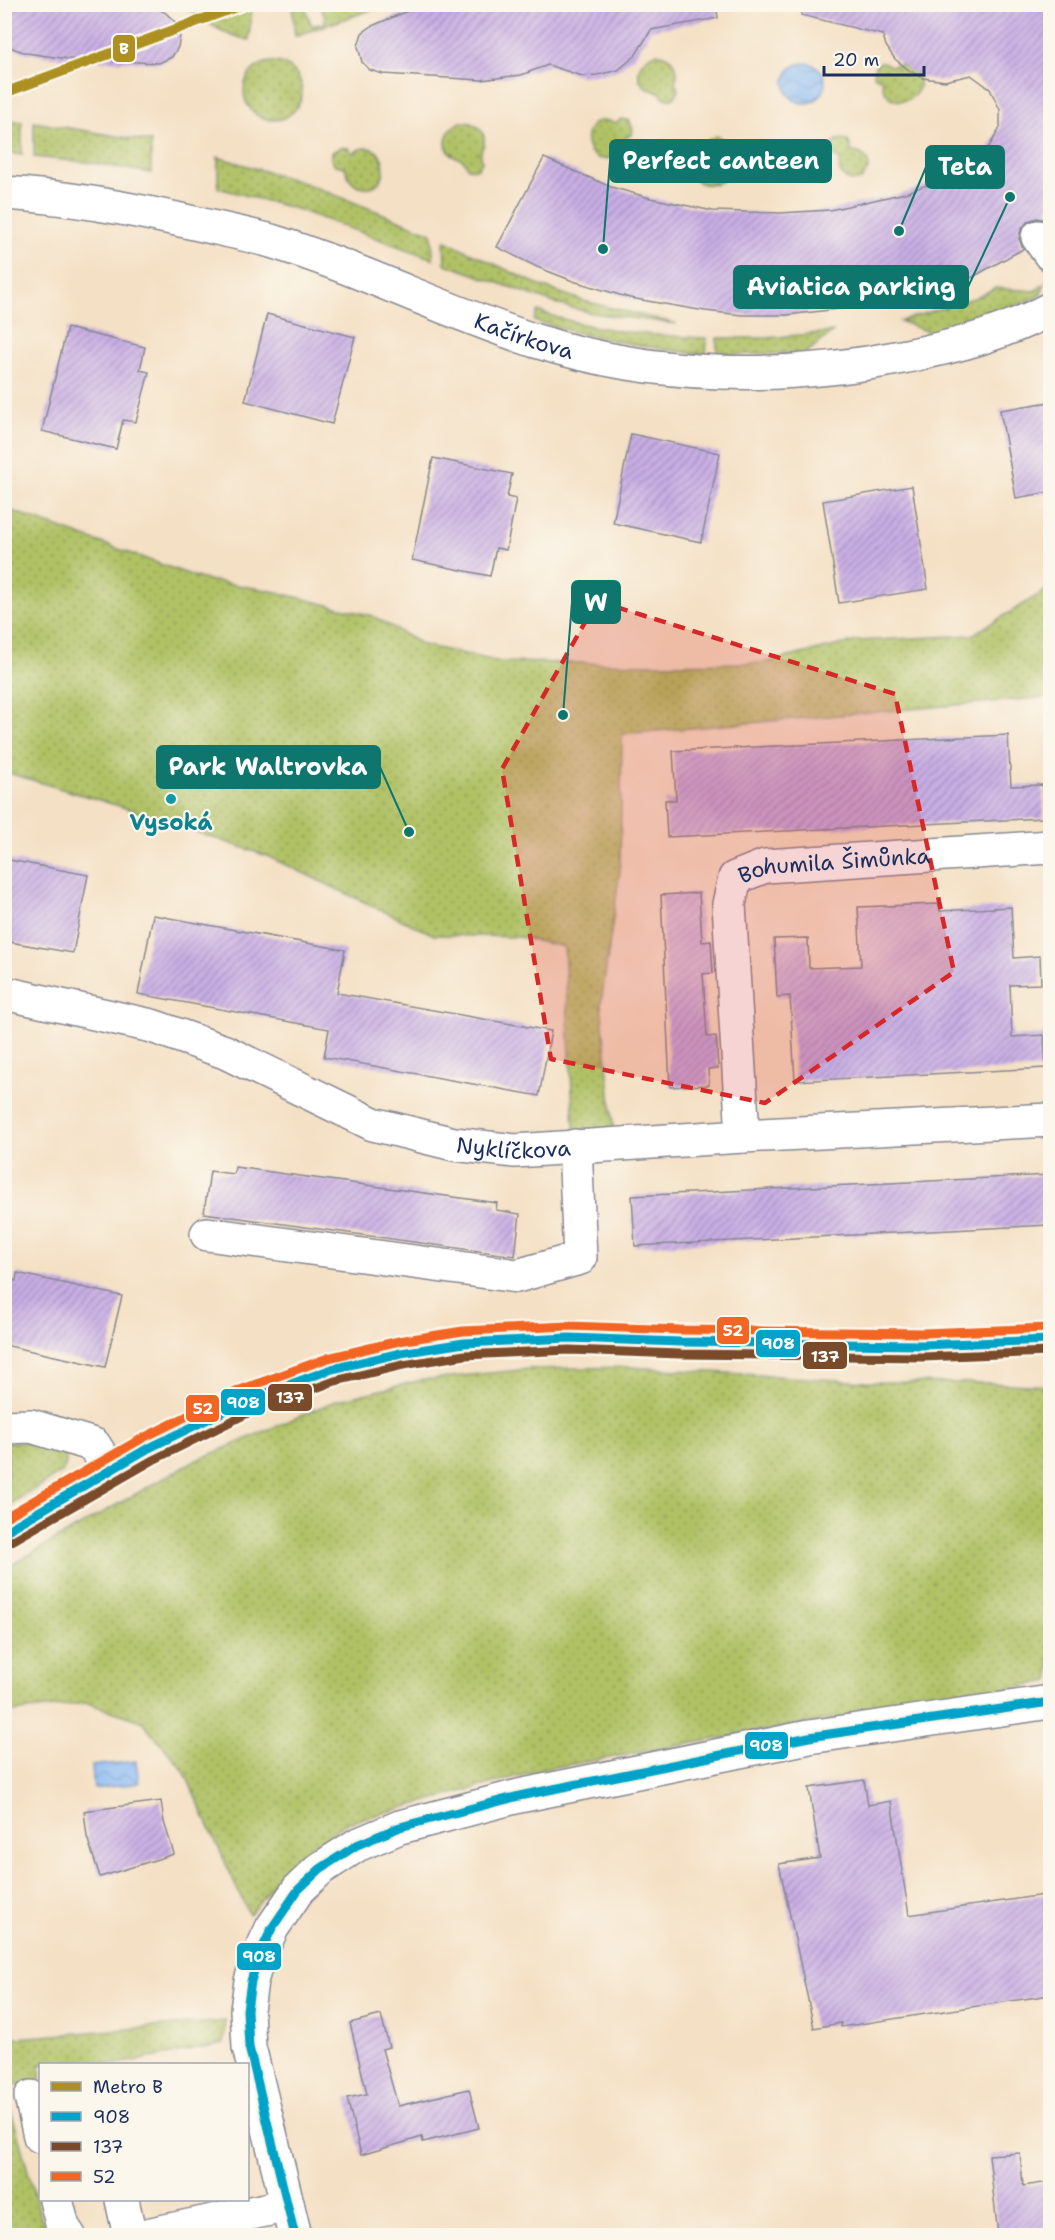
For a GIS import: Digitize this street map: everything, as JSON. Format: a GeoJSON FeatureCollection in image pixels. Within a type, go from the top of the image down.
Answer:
{"type":"FeatureCollection","features":[{"type":"Feature","properties":{"kind":"street","name":"Kačírkova"},"geometry":{"type":"LineString","coordinates":[[4,193],[28,194],[154,214],[270,241],[348,268],[536,341],[632,364],[675,370],[771,373],[822,370],[880,361],[939,350],[986,337],[1028,321],[1050,309]]}},
{"type":"Feature","properties":{"kind":"street","name":"Bohumila Šimůnka"},"geometry":{"type":"LineString","coordinates":[[743,1136],[729,904],[735,878],[765,866],[1050,847]]}},
{"type":"Feature","properties":{"kind":"street","name":"Nyklíčkova"},"geometry":{"type":"LineString","coordinates":[[4,993],[153,1026],[225,1052],[373,1124],[454,1144],[515,1151],[1050,1120]]}},
{"type":"Feature","properties":{"kind":"street"},"geometry":{"type":"LineString","coordinates":[[207,1234],[517,1276],[580,1258],[575,1146]]}},
{"type":"Feature","properties":{"kind":"street"},"geometry":{"type":"LineString","coordinates":[[4,1533],[110,1470],[204,1420],[285,1385],[332,1369],[401,1353],[464,1344],[569,1338],[680,1342],[923,1345],[1050,1340]]}},
{"type":"Feature","properties":{"kind":"street"},"geometry":{"type":"LineString","coordinates":[[4,1427],[31,1426],[94,1445],[110,1470]]}},
{"type":"Feature","properties":{"kind":"street"},"geometry":{"type":"LineString","coordinates":[[295,2235],[249,2047],[248,2010],[251,1981],[258,1958],[272,1928],[297,1890],[320,1869],[357,1845],[400,1827],[519,1796],[808,1737],[1050,1702]]}},
{"type":"Feature","properties":{"kind":"street"},"geometry":{"type":"LineString","coordinates":[[31,2097],[39,2132]]}},
{"type":"Feature","properties":{"kind":"street"},"geometry":{"type":"LineString","coordinates":[[56,2201],[63,2227],[69,2235]]}},
{"type":"Feature","properties":{"kind":"street"},"geometry":{"type":"LineString","coordinates":[[122,2201],[130,2235]]}},
{"type":"Feature","properties":{"kind":"street"},"geometry":{"type":"LineString","coordinates":[[142,2235],[287,2204]]}},
{"type":"Feature","properties":{"kind":"highlighted area"},"geometry":{"type":"Polygon","coordinates":[[[597,601],[895,694],[954,972],[765,1103],[551,1059],[502,769],[597,601]]]}},
{"type":"Feature","properties":{"kind":"green space"},"geometry":{"type":"Polygon","coordinates":[[[183,5],[252,6],[249,40],[213,26],[183,5]]]}},
{"type":"Feature","properties":{"kind":"green space"},"geometry":{"type":"Polygon","coordinates":[[[292,5],[304,5],[312,26],[326,22],[320,5],[386,5],[295,36],[292,5]]]}},
{"type":"Feature","properties":{"kind":"green space"},"geometry":{"type":"Polygon","coordinates":[[[657,53],[663,54],[676,67],[675,83],[679,90],[674,98],[669,99],[662,96],[660,92],[651,90],[640,81],[639,68],[649,57],[657,53]]]}},
{"type":"Feature","properties":{"kind":"green space"},"geometry":{"type":"Polygon","coordinates":[[[273,62],[289,67],[297,75],[302,91],[297,107],[289,115],[273,120],[257,115],[249,107],[244,91],[249,75],[257,67],[273,62]]]}},
{"type":"Feature","properties":{"kind":"green space"},"geometry":{"type":"Polygon","coordinates":[[[880,62],[890,66],[902,64],[917,72],[919,83],[912,97],[897,100],[890,97],[884,90],[882,80],[874,76],[875,66],[880,62]]]}},
{"type":"Feature","properties":{"kind":"green space"},"geometry":{"type":"Polygon","coordinates":[[[621,119],[630,121],[633,130],[631,135],[625,138],[620,152],[616,156],[602,159],[594,155],[588,148],[587,139],[594,124],[603,121],[616,123],[621,119]]]}},
{"type":"Feature","properties":{"kind":"green space"},"geometry":{"type":"Polygon","coordinates":[[[5,120],[22,122],[22,155],[5,153],[5,120]]]}},
{"type":"Feature","properties":{"kind":"green space"},"geometry":{"type":"Polygon","coordinates":[[[34,122],[151,142],[151,173],[93,163],[34,157],[34,122]]]}},
{"type":"Feature","properties":{"kind":"green space"},"geometry":{"type":"Polygon","coordinates":[[[461,122],[478,127],[483,134],[482,162],[477,169],[468,168],[463,160],[449,152],[447,147],[449,132],[461,122]]]}},
{"type":"Feature","properties":{"kind":"green space"},"geometry":{"type":"Polygon","coordinates":[[[716,136],[725,143],[723,152],[729,164],[728,173],[723,180],[714,184],[696,181],[691,173],[693,156],[706,146],[708,140],[716,136]]]}},
{"type":"Feature","properties":{"kind":"green space"},"geometry":{"type":"Polygon","coordinates":[[[843,139],[849,142],[852,152],[862,154],[868,161],[869,168],[861,180],[851,181],[844,177],[840,170],[840,160],[832,154],[832,145],[837,140],[843,139]]]}},
{"type":"Feature","properties":{"kind":"green space"},"geometry":{"type":"Polygon","coordinates":[[[341,147],[348,148],[352,153],[365,148],[374,150],[381,156],[384,165],[379,182],[371,187],[353,183],[345,167],[335,165],[331,159],[332,152],[341,147]]]}},
{"type":"Feature","properties":{"kind":"green space"},"geometry":{"type":"Polygon","coordinates":[[[218,157],[307,184],[432,233],[433,259],[296,209],[218,188],[218,157]]]}},
{"type":"Feature","properties":{"kind":"green space"},"geometry":{"type":"Polygon","coordinates":[[[444,240],[541,286],[584,301],[677,324],[592,313],[560,305],[445,264],[444,240]]]}},
{"type":"Feature","properties":{"kind":"green space"},"geometry":{"type":"Polygon","coordinates":[[[1045,283],[1037,297],[985,318],[933,334],[900,321],[977,297],[995,288],[1035,291],[1045,283]]]}},
{"type":"Feature","properties":{"kind":"green space"},"geometry":{"type":"Polygon","coordinates":[[[538,311],[600,328],[707,338],[706,355],[619,342],[555,327],[534,321],[538,311]]]}},
{"type":"Feature","properties":{"kind":"green space"},"geometry":{"type":"Polygon","coordinates":[[[833,332],[806,353],[717,355],[717,338],[766,338],[833,332]]]}},
{"type":"Feature","properties":{"kind":"green space"},"geometry":{"type":"Polygon","coordinates":[[[4,508],[202,579],[272,591],[373,616],[423,645],[501,662],[763,663],[857,641],[972,635],[1050,588],[1050,697],[622,734],[620,870],[601,1004],[615,1144],[575,1146],[564,947],[519,937],[434,935],[267,856],[129,809],[5,772],[4,508]]]}},
{"type":"Feature","properties":{"kind":"green space"},"geometry":{"type":"Polygon","coordinates":[[[631,1367],[866,1382],[1050,1386],[1050,1681],[545,1769],[347,1823],[293,1859],[249,1915],[184,1771],[142,1721],[87,1703],[5,1713],[4,1569],[190,1463],[335,1401],[422,1380],[529,1369],[631,1367]]]}},
{"type":"Feature","properties":{"kind":"green space"},"geometry":{"type":"Polygon","coordinates":[[[5,1442],[47,1444],[64,1453],[66,1461],[62,1472],[5,1507],[8,1456],[5,1455],[5,1442]]]}},
{"type":"Feature","properties":{"kind":"green space"},"geometry":{"type":"Polygon","coordinates":[[[225,2021],[224,2044],[123,2063],[39,2063],[39,2080],[5,2087],[5,2039],[225,2021]]]}},
{"type":"Feature","properties":{"kind":"green space"},"geometry":{"type":"Polygon","coordinates":[[[5,2089],[46,2235],[5,2235],[5,2089]]]}},
{"type":"Feature","properties":{"kind":"water"},"geometry":{"type":"Polygon","coordinates":[[[805,63],[819,69],[825,83],[819,97],[805,103],[791,97],[785,83],[791,69],[805,63]]]}},
{"type":"Feature","properties":{"kind":"water"},"geometry":{"type":"Polygon","coordinates":[[[136,1761],[139,1783],[94,1789],[92,1766],[136,1761]]]}},
{"type":"Feature","properties":{"kind":"building"},"geometry":{"type":"Polygon","coordinates":[[[4,4],[149,4],[166,13],[177,24],[180,36],[178,47],[172,57],[159,63],[69,59],[26,53],[4,45],[4,4]]]}},
{"type":"Feature","properties":{"kind":"building"},"geometry":{"type":"Polygon","coordinates":[[[424,4],[716,4],[718,18],[651,30],[635,56],[618,70],[597,75],[582,76],[548,65],[521,75],[481,80],[383,74],[370,70],[362,62],[358,46],[362,33],[372,26],[424,4]]]}},
{"type":"Feature","properties":{"kind":"building"},"geometry":{"type":"Polygon","coordinates":[[[802,4],[1050,4],[1050,224],[1037,218],[1028,221],[1021,230],[1019,239],[1023,249],[971,278],[934,291],[865,306],[787,315],[742,315],[705,311],[630,298],[573,281],[537,267],[497,247],[544,158],[611,187],[650,198],[713,211],[780,213],[830,210],[905,193],[943,179],[987,150],[1000,128],[1000,110],[990,89],[971,75],[945,81],[923,78],[895,59],[886,46],[883,35],[801,15],[802,4]]]}},
{"type":"Feature","properties":{"kind":"building"},"geometry":{"type":"Polygon","coordinates":[[[267,314],[355,337],[332,424],[245,401],[267,314]]]}},
{"type":"Feature","properties":{"kind":"building"},"geometry":{"type":"Polygon","coordinates":[[[67,328],[145,347],[140,370],[149,372],[136,422],[123,420],[116,449],[42,431],[67,328]]]}},
{"type":"Feature","properties":{"kind":"building"},"geometry":{"type":"Polygon","coordinates":[[[1050,402],[1050,492],[1016,498],[1000,410],[1050,402]]]}},
{"type":"Feature","properties":{"kind":"building"},"geometry":{"type":"Polygon","coordinates":[[[631,434],[720,453],[701,542],[613,523],[631,434]]]}},
{"type":"Feature","properties":{"kind":"building"},"geometry":{"type":"Polygon","coordinates":[[[433,458],[512,474],[507,497],[516,499],[506,550],[496,548],[490,576],[412,560],[433,458]]]}},
{"type":"Feature","properties":{"kind":"building"},"geometry":{"type":"Polygon","coordinates":[[[912,486],[928,589],[839,603],[823,501],[912,486]]]}},
{"type":"Feature","properties":{"kind":"building"},"geometry":{"type":"Polygon","coordinates":[[[1008,735],[1011,786],[1043,785],[1044,818],[667,837],[665,800],[676,800],[673,751],[1008,735]]]}},
{"type":"Feature","properties":{"kind":"building"},"geometry":{"type":"Polygon","coordinates":[[[4,859],[88,875],[73,953],[4,941],[4,859]]]}},
{"type":"Feature","properties":{"kind":"building"},"geometry":{"type":"Polygon","coordinates":[[[699,893],[702,942],[711,941],[713,973],[703,974],[707,1037],[716,1036],[718,1068],[708,1069],[709,1085],[670,1087],[661,895],[699,893]]]}},
{"type":"Feature","properties":{"kind":"building"},"geometry":{"type":"Polygon","coordinates":[[[939,904],[940,911],[1011,907],[1014,958],[1040,956],[1041,984],[1010,985],[1012,1037],[1044,1035],[1046,1068],[795,1081],[790,996],[777,997],[774,939],[808,938],[809,968],[861,966],[858,907],[939,904]]]}},
{"type":"Feature","properties":{"kind":"building"},"geometry":{"type":"Polygon","coordinates":[[[153,915],[345,950],[337,993],[551,1031],[539,1096],[324,1057],[329,1029],[138,994],[153,915]]]}},
{"type":"Feature","properties":{"kind":"building"},"geometry":{"type":"Polygon","coordinates":[[[235,1167],[497,1203],[496,1210],[520,1214],[515,1256],[204,1213],[210,1171],[234,1174],[235,1167]]]}},
{"type":"Feature","properties":{"kind":"building"},"geometry":{"type":"Polygon","coordinates":[[[1050,1175],[1050,1225],[635,1246],[632,1196],[1050,1175]]]}},
{"type":"Feature","properties":{"kind":"building"},"geometry":{"type":"Polygon","coordinates":[[[17,1273],[122,1296],[105,1367],[4,1345],[4,1279],[16,1281],[17,1273]]]}},
{"type":"Feature","properties":{"kind":"building"},"geometry":{"type":"Polygon","coordinates":[[[864,1780],[868,1805],[891,1801],[909,1915],[1050,1894],[1050,1995],[841,2027],[841,2023],[814,2028],[779,1864],[820,1858],[809,1788],[864,1780]]]}},
{"type":"Feature","properties":{"kind":"building"},"geometry":{"type":"Polygon","coordinates":[[[161,1801],[164,1822],[174,1854],[100,1877],[87,1837],[84,1811],[161,1801]]]}},
{"type":"Feature","properties":{"kind":"building"},"geometry":{"type":"Polygon","coordinates":[[[381,2015],[389,2047],[382,2049],[398,2106],[469,2089],[479,2128],[423,2142],[422,2137],[361,2155],[347,2098],[367,2094],[350,2023],[381,2015]]]}},
{"type":"Feature","properties":{"kind":"building"},"geometry":{"type":"Polygon","coordinates":[[[1020,2153],[1023,2186],[1050,2182],[1050,2235],[998,2235],[989,2155],[1020,2153]]]}},
{"type":"Feature","properties":{"kind":"metro line","name":"B"},"geometry":{"type":"LineString","coordinates":[[4,93],[244,4]]}},
{"type":"Feature","properties":{"kind":"transit line","name":"52"},"geometry":{"type":"LineString","coordinates":[[4,1518],[141,1439],[240,1390],[328,1358],[399,1341],[463,1331],[568,1326],[923,1333],[1050,1328]]}},
{"type":"Feature","properties":{"kind":"transit line","name":"908"},"geometry":{"type":"LineString","coordinates":[[4,1532],[147,1449],[245,1401],[332,1369],[401,1353],[464,1343],[569,1338],[680,1342],[923,1345],[1050,1340]]}},
{"type":"Feature","properties":{"kind":"transit line","name":"137"},"geometry":{"type":"LineString","coordinates":[[10,1542],[153,1460],[250,1412],[335,1381],[403,1365],[465,1355],[569,1350],[680,1354],[923,1357],[1050,1352]]}},
{"type":"Feature","properties":{"kind":"transit line","name":"908"},"geometry":{"type":"LineString","coordinates":[[295,2236],[249,2047],[247,2010],[251,1981],[258,1958],[272,1928],[298,1890],[320,1869],[357,1845],[400,1827],[519,1796],[809,1737],[1050,1702]]}},
{"type":"Feature","properties":{"kind":"place","name":"Aviatica parking"},"geometry":{"type":"Point","coordinates":[1010,197]}},
{"type":"Feature","properties":{"kind":"place","name":"Teta"},"geometry":{"type":"Point","coordinates":[899,231]}},
{"type":"Feature","properties":{"kind":"place","name":"Perfect canteen"},"geometry":{"type":"Point","coordinates":[603,249]}},
{"type":"Feature","properties":{"kind":"place","name":"W"},"geometry":{"type":"Point","coordinates":[563,715]}},
{"type":"Feature","properties":{"kind":"place","name":"Vysoká"},"geometry":{"type":"Point","coordinates":[171,799]}},
{"type":"Feature","properties":{"kind":"place","name":"Park Waltrovka"},"geometry":{"type":"Point","coordinates":[409,832]}}]}
